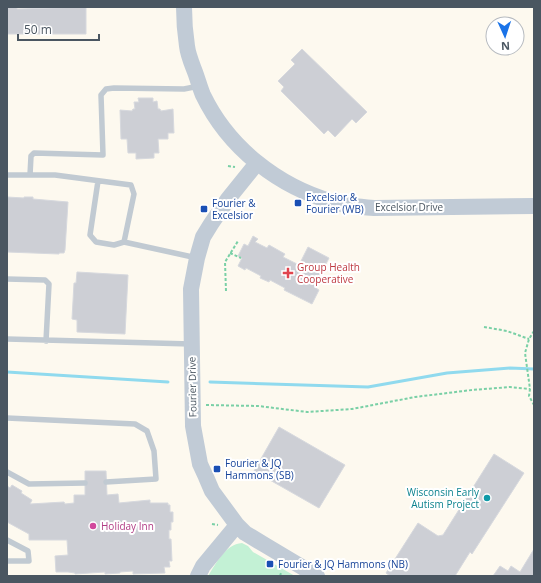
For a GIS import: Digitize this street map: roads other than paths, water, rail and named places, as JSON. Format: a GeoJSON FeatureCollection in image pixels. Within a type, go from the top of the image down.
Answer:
{"type":"FeatureCollection","features":[{"type":"Feature","properties":{"kind":"street","name":"Excelsior Drive"},"geometry":{"type":"LineString","coordinates":[[184,7],[187,47],[202,94],[213,113],[232,139],[257,163],[282,181],[334,202],[374,208],[534,206]]}},
{"type":"Feature","properties":{"kind":"street","name":"Fourier Drive"},"geometry":{"type":"LineString","coordinates":[[257,163],[217,215],[204,237],[197,258],[191,289],[193,426],[200,464],[212,491],[237,524],[245,533],[317,576]]}},
{"type":"Feature","properties":{"kind":"street"},"geometry":{"type":"LineString","coordinates":[[198,576],[203,566],[237,524]]}},
{"type":"Feature","properties":{"kind":"lane"},"geometry":{"type":"LineString","coordinates":[[30,175],[31,156],[34,153],[102,155],[101,95],[106,89],[184,89],[200,86]]}},
{"type":"Feature","properties":{"kind":"lane"},"geometry":{"type":"LineString","coordinates":[[7,175],[56,174],[131,185],[134,194],[124,242]]}},
{"type":"Feature","properties":{"kind":"lane"},"geometry":{"type":"LineString","coordinates":[[98,181],[90,235],[96,242],[114,245],[124,242],[197,258]]}},
{"type":"Feature","properties":{"kind":"lane"},"geometry":{"type":"LineString","coordinates":[[7,279],[45,280],[49,284],[46,341]]}},
{"type":"Feature","properties":{"kind":"lane"},"geometry":{"type":"LineString","coordinates":[[7,339],[191,344]]}},
{"type":"Feature","properties":{"kind":"lane"},"geometry":{"type":"LineString","coordinates":[[7,418],[135,424],[147,431],[154,451],[156,479],[106,482]]}},
{"type":"Feature","properties":{"kind":"lane"},"geometry":{"type":"LineString","coordinates":[[7,472],[29,484],[85,483]]}},
{"type":"Feature","properties":{"kind":"lane"},"geometry":{"type":"LineString","coordinates":[[7,540],[28,551],[29,561],[7,561]]}},
{"type":"Feature","properties":{"kind":"waterway"},"geometry":{"type":"LineString","coordinates":[[210,382],[368,387],[447,373],[510,368],[534,369]]}},
{"type":"Feature","properties":{"kind":"waterway"},"geometry":{"type":"LineString","coordinates":[[7,372],[168,382]]}},
{"type":"Feature","properties":{"kind":"place","name":"Excelsior & Fourier (WB)"},"geometry":{"type":"Point","coordinates":[298,203]}},
{"type":"Feature","properties":{"kind":"place","name":"Fourier & Excelsior"},"geometry":{"type":"Point","coordinates":[204,209]}},
{"type":"Feature","properties":{"kind":"place","name":"Group Health Cooperative"},"geometry":{"type":"Point","coordinates":[288,273]}},
{"type":"Feature","properties":{"kind":"place","name":"Fourier & JQ Hammons (SB)"},"geometry":{"type":"Point","coordinates":[217,469]}},
{"type":"Feature","properties":{"kind":"place","name":"Wisconsin Early Autism Project"},"geometry":{"type":"Point","coordinates":[487,498]}},
{"type":"Feature","properties":{"kind":"place","name":"Holiday Inn"},"geometry":{"type":"Point","coordinates":[93,526]}},
{"type":"Feature","properties":{"kind":"place","name":"Fourier & JQ Hammons (NB)"},"geometry":{"type":"Point","coordinates":[270,564]}}]}
